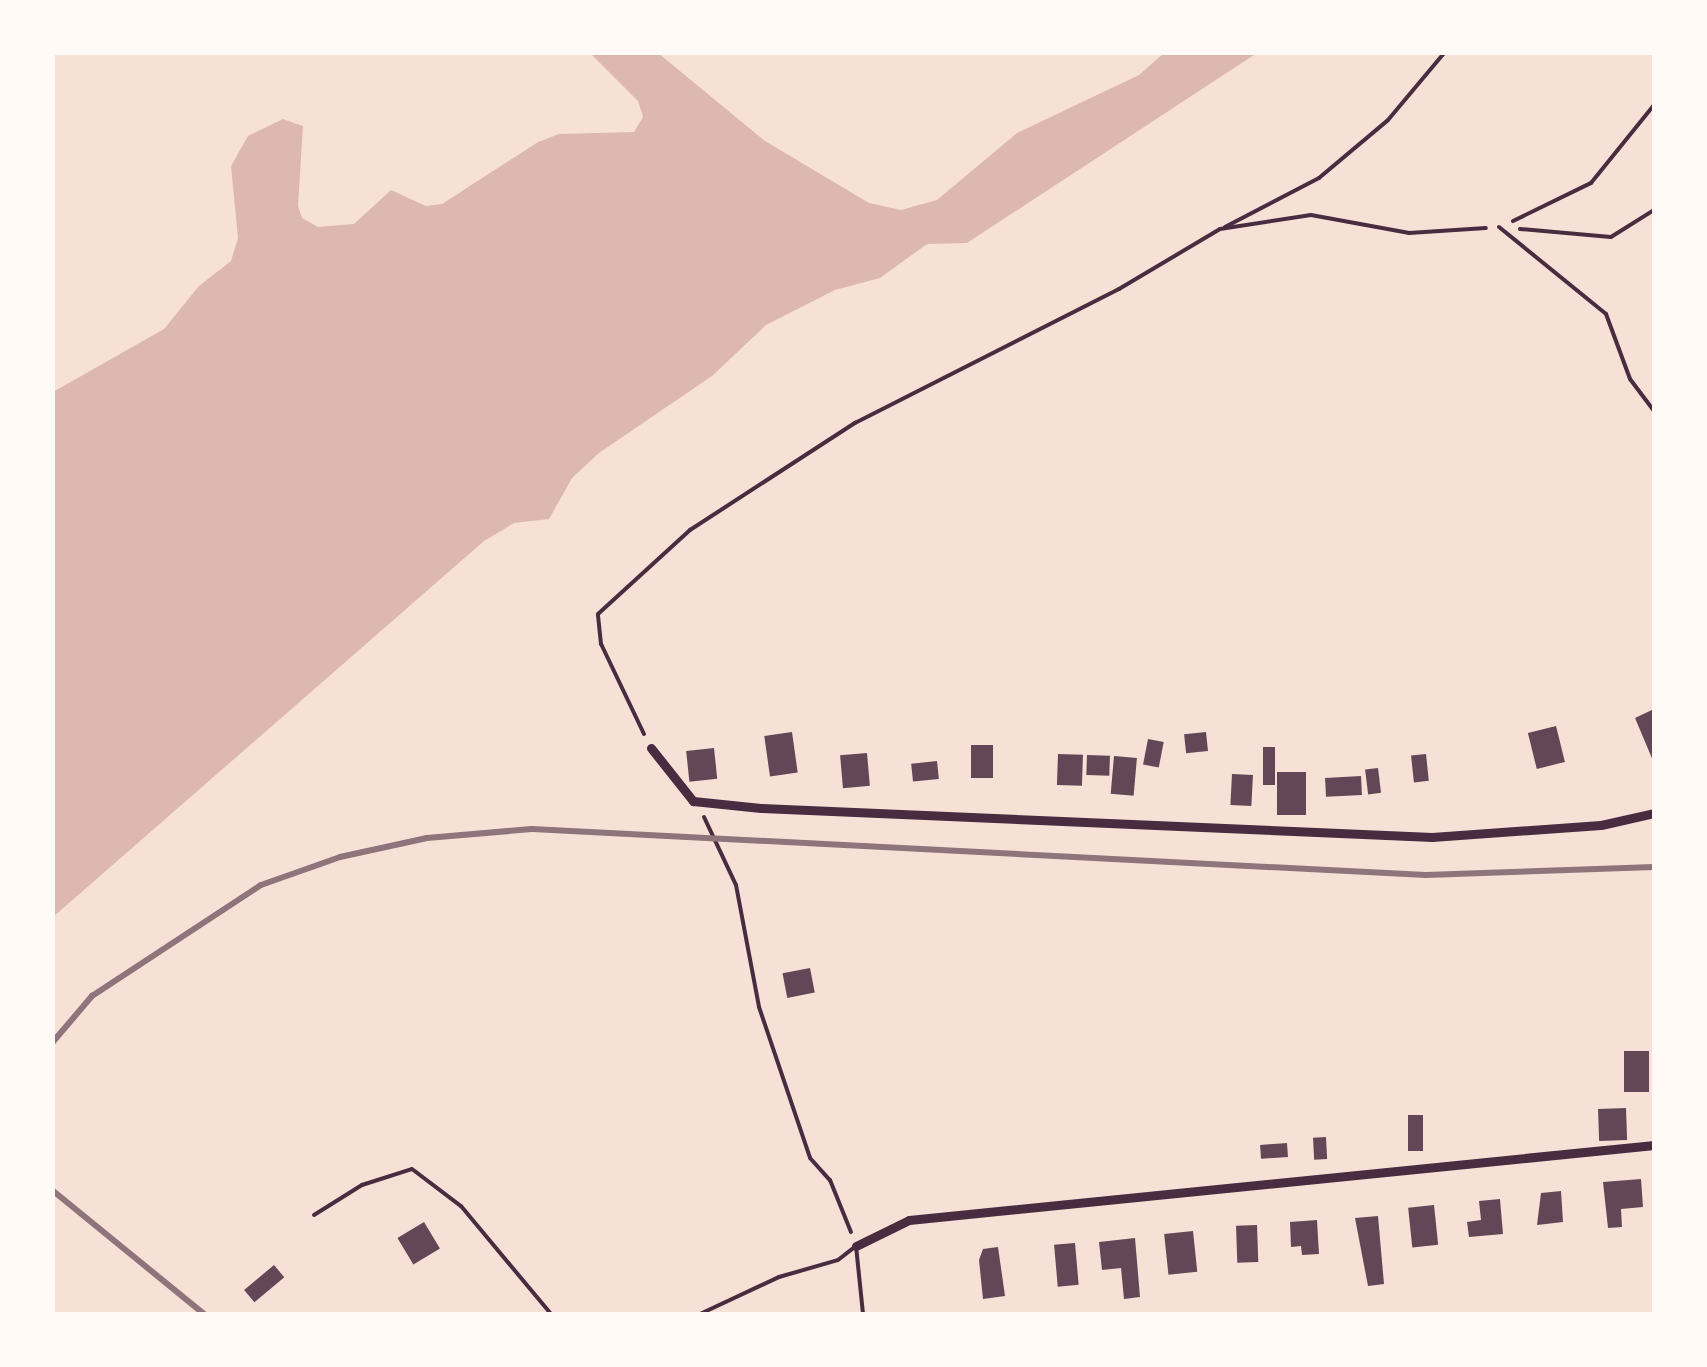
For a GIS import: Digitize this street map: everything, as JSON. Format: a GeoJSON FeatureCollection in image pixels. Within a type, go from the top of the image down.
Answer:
{"type":"FeatureCollection","features":[{"type":"Feature","properties":{"kind":"street"},"geometry":{"type":"LineString","coordinates":[[651,748],[692,800],[1005,821],[1432,836],[1601,826],[1654,813]]}},
{"type":"Feature","properties":{"kind":"street"},"geometry":{"type":"LineString","coordinates":[[856,1246],[910,1220],[1654,1145]]}},
{"type":"Feature","properties":{"kind":"lane"},"geometry":{"type":"LineString","coordinates":[[1499,227],[1606,314],[1630,379],[1654,411]]}},
{"type":"Feature","properties":{"kind":"lane"},"geometry":{"type":"LineString","coordinates":[[314,1215],[362,1185],[412,1169],[461,1206],[550,1314]]}},
{"type":"Feature","properties":{"kind":"lane"},"geometry":{"type":"LineString","coordinates":[[700,1314],[779,1277],[838,1260],[856,1246]]}},
{"type":"Feature","properties":{"kind":"lane"},"geometry":{"type":"LineString","coordinates":[[856,1246],[863,1314]]}},
{"type":"Feature","properties":{"kind":"path"},"geometry":{"type":"LineString","coordinates":[[651,748],[596,628],[608,599],[690,530],[855,423],[1119,289],[1220,229],[1318,178],[1388,120],[1445,52]]}},
{"type":"Feature","properties":{"kind":"path"},"geometry":{"type":"LineString","coordinates":[[1499,227],[1591,183],[1654,105]]}},
{"type":"Feature","properties":{"kind":"path"},"geometry":{"type":"LineString","coordinates":[[1220,229],[1311,215],[1410,233],[1499,227],[1611,237],[1654,210]]}},
{"type":"Feature","properties":{"kind":"path"},"geometry":{"type":"LineString","coordinates":[[692,800],[719,838],[736,885],[759,1008],[810,1158],[830,1180],[856,1246]]}},
{"type":"Feature","properties":{"kind":"shaded area"},"geometry":{"type":"Polygon","coordinates":[[[590,53],[658,53],[765,141],[869,203],[901,210],[937,200],[1017,133],[1139,75],[1164,53],[1257,53],[967,243],[927,244],[880,278],[835,290],[766,325],[712,376],[599,453],[572,478],[549,519],[514,523],[484,541],[53,917],[53,392],[164,329],[199,286],[231,261],[238,238],[231,166],[248,136],[283,119],[303,126],[298,206],[302,218],[318,227],[354,224],[391,190],[426,206],[442,204],[538,142],[559,134],[634,132],[643,117],[638,101],[590,53]]]}},
{"type":"Feature","properties":{"kind":"building"},"geometry":{"type":"Polygon","coordinates":[[[1654,709],[1654,763],[1635,718],[1654,709]]]}},
{"type":"Feature","properties":{"kind":"building"},"geometry":{"type":"Polygon","coordinates":[[[1556,726],[1565,762],[1537,769],[1528,733],[1556,726]]]}},
{"type":"Feature","properties":{"kind":"building"},"geometry":{"type":"Polygon","coordinates":[[[792,732],[798,773],[770,776],[764,736],[792,732]]]}},
{"type":"Feature","properties":{"kind":"building"},"geometry":{"type":"Polygon","coordinates":[[[1206,732],[1208,751],[1186,753],[1184,734],[1206,732]]]}},
{"type":"Feature","properties":{"kind":"building"},"geometry":{"type":"Polygon","coordinates":[[[1148,739],[1164,742],[1159,768],[1143,765],[1148,739]]]}},
{"type":"Feature","properties":{"kind":"building"},"geometry":{"type":"Polygon","coordinates":[[[971,745],[993,745],[993,778],[971,778],[971,745]]]}},
{"type":"Feature","properties":{"kind":"building"},"geometry":{"type":"Polygon","coordinates":[[[1263,747],[1275,747],[1275,785],[1263,785],[1263,747]]]}},
{"type":"Feature","properties":{"kind":"building"},"geometry":{"type":"Polygon","coordinates":[[[714,748],[717,779],[689,782],[686,751],[714,748]]]}},
{"type":"Feature","properties":{"kind":"building"},"geometry":{"type":"Polygon","coordinates":[[[867,753],[870,786],[843,788],[840,755],[867,753]]]}},
{"type":"Feature","properties":{"kind":"building"},"geometry":{"type":"Polygon","coordinates":[[[1058,754],[1083,755],[1082,786],[1057,785],[1058,754]]]}},
{"type":"Feature","properties":{"kind":"building"},"geometry":{"type":"Polygon","coordinates":[[[1426,754],[1429,781],[1414,782],[1411,756],[1426,754]]]}},
{"type":"Feature","properties":{"kind":"building"},"geometry":{"type":"Polygon","coordinates":[[[1087,755],[1110,756],[1109,776],[1086,775],[1087,755]]]}},
{"type":"Feature","properties":{"kind":"building"},"geometry":{"type":"Polygon","coordinates":[[[1114,756],[1137,758],[1134,796],[1111,794],[1114,756]]]}},
{"type":"Feature","properties":{"kind":"building"},"geometry":{"type":"Polygon","coordinates":[[[937,761],[939,779],[913,782],[911,764],[937,761]]]}},
{"type":"Feature","properties":{"kind":"building"},"geometry":{"type":"Polygon","coordinates":[[[1378,768],[1381,793],[1368,794],[1365,770],[1378,768]]]}},
{"type":"Feature","properties":{"kind":"building"},"geometry":{"type":"Polygon","coordinates":[[[1277,772],[1306,772],[1306,815],[1277,815],[1277,772]]]}},
{"type":"Feature","properties":{"kind":"building"},"geometry":{"type":"Polygon","coordinates":[[[1232,774],[1253,775],[1251,806],[1230,805],[1232,774]]]}},
{"type":"Feature","properties":{"kind":"building"},"geometry":{"type":"Polygon","coordinates":[[[1361,776],[1362,795],[1326,797],[1325,778],[1361,776]]]}},
{"type":"Feature","properties":{"kind":"building"},"geometry":{"type":"Polygon","coordinates":[[[810,968],[815,993],[787,998],[783,973],[810,968]]]}},
{"type":"Feature","properties":{"kind":"building"},"geometry":{"type":"Polygon","coordinates":[[[1624,1051],[1649,1051],[1649,1092],[1624,1092],[1624,1051]]]}},
{"type":"Feature","properties":{"kind":"building"},"geometry":{"type":"Polygon","coordinates":[[[1626,1108],[1627,1140],[1599,1141],[1598,1109],[1626,1108]]]}},
{"type":"Feature","properties":{"kind":"building"},"geometry":{"type":"Polygon","coordinates":[[[1408,1115],[1423,1115],[1423,1151],[1408,1151],[1408,1115]]]}},
{"type":"Feature","properties":{"kind":"building"},"geometry":{"type":"Polygon","coordinates":[[[1326,1137],[1327,1159],[1314,1160],[1313,1138],[1326,1137]]]}},
{"type":"Feature","properties":{"kind":"building"},"geometry":{"type":"Polygon","coordinates":[[[1287,1143],[1288,1157],[1261,1159],[1260,1145],[1287,1143]]]}},
{"type":"Feature","properties":{"kind":"building"},"geometry":{"type":"Polygon","coordinates":[[[1641,1179],[1643,1207],[1621,1209],[1622,1227],[1608,1228],[1603,1182],[1641,1179]]]}},
{"type":"Feature","properties":{"kind":"building"},"geometry":{"type":"Polygon","coordinates":[[[1561,1191],[1563,1222],[1537,1225],[1541,1193],[1561,1191]]]}},
{"type":"Feature","properties":{"kind":"building"},"geometry":{"type":"Polygon","coordinates":[[[1500,1199],[1503,1234],[1469,1237],[1467,1222],[1481,1220],[1479,1201],[1500,1199]]]}},
{"type":"Feature","properties":{"kind":"building"},"geometry":{"type":"Polygon","coordinates":[[[1434,1205],[1438,1245],[1412,1247],[1408,1208],[1434,1205]]]}},
{"type":"Feature","properties":{"kind":"building"},"geometry":{"type":"Polygon","coordinates":[[[1378,1216],[1384,1284],[1368,1286],[1355,1218],[1378,1216]]]}},
{"type":"Feature","properties":{"kind":"building"},"geometry":{"type":"Polygon","coordinates":[[[1317,1220],[1319,1254],[1302,1255],[1301,1246],[1291,1247],[1290,1222],[1317,1220]]]}},
{"type":"Feature","properties":{"kind":"building"},"geometry":{"type":"Polygon","coordinates":[[[424,1222],[440,1249],[413,1265],[397,1238],[424,1222]]]}},
{"type":"Feature","properties":{"kind":"building"},"geometry":{"type":"Polygon","coordinates":[[[1257,1225],[1258,1262],[1237,1263],[1236,1226],[1257,1225]]]}},
{"type":"Feature","properties":{"kind":"building"},"geometry":{"type":"Polygon","coordinates":[[[1193,1231],[1197,1272],[1168,1275],[1164,1234],[1193,1231]]]}},
{"type":"Feature","properties":{"kind":"building"},"geometry":{"type":"Polygon","coordinates":[[[1135,1238],[1140,1297],[1124,1299],[1121,1268],[1102,1270],[1099,1242],[1135,1238]]]}},
{"type":"Feature","properties":{"kind":"building"},"geometry":{"type":"Polygon","coordinates":[[[1075,1243],[1079,1285],[1058,1287],[1054,1245],[1075,1243]]]}},
{"type":"Feature","properties":{"kind":"building"},"geometry":{"type":"Polygon","coordinates":[[[998,1247],[1005,1296],[983,1299],[979,1260],[983,1249],[998,1247]]]}},
{"type":"Feature","properties":{"kind":"building"},"geometry":{"type":"Polygon","coordinates":[[[274,1265],[284,1277],[254,1302],[244,1290],[274,1265]]]}},
{"type":"Feature","properties":{"kind":"railway"},"geometry":{"type":"LineString","coordinates":[[52,1043],[92,996],[261,885],[340,857],[427,838],[532,829],[1426,875],[1654,867]]}},
{"type":"Feature","properties":{"kind":"railway"},"geometry":{"type":"LineString","coordinates":[[52,1190],[204,1314]]}}]}
